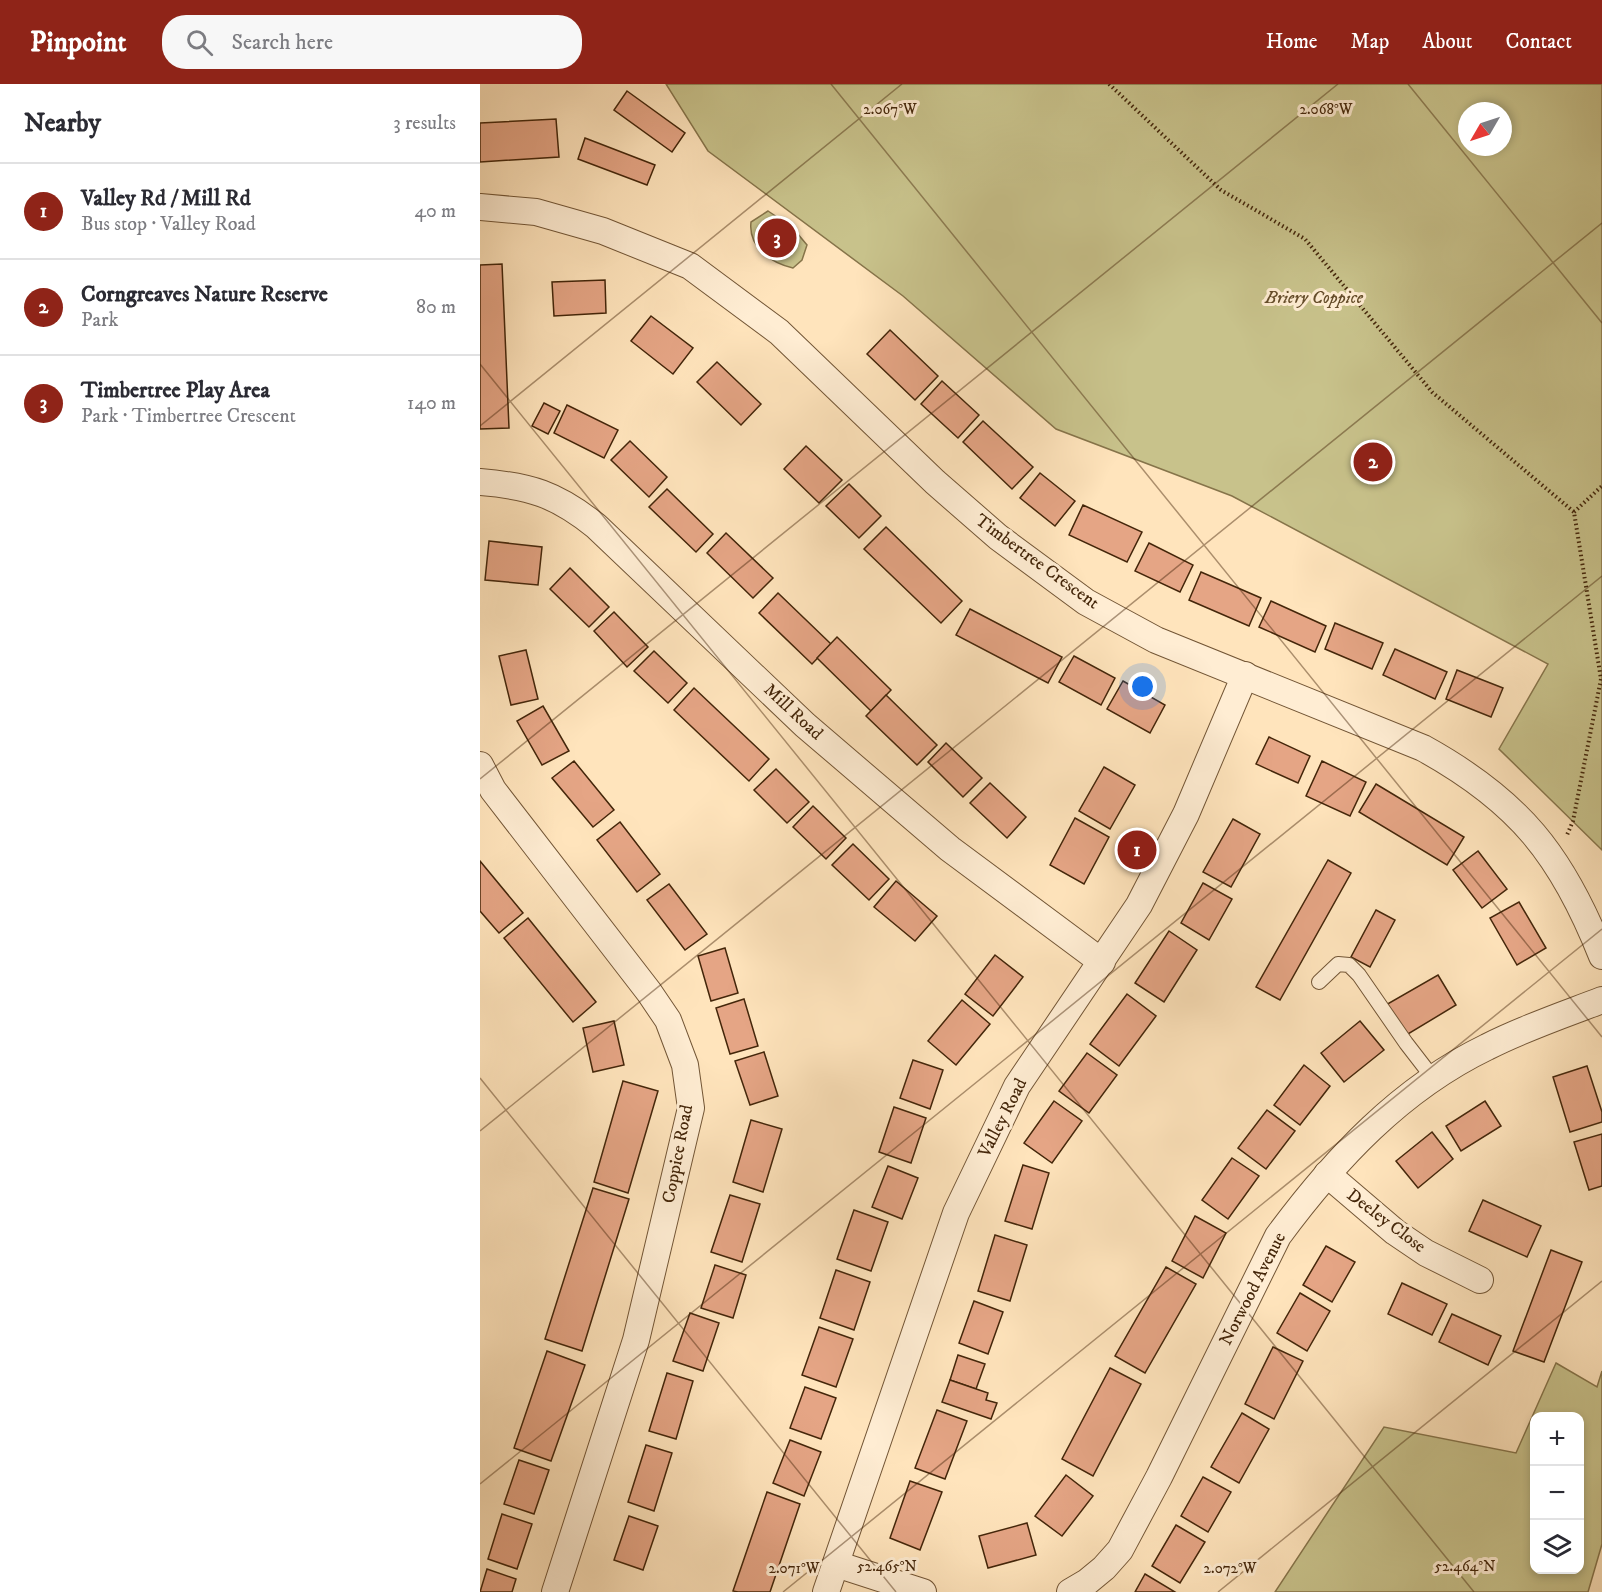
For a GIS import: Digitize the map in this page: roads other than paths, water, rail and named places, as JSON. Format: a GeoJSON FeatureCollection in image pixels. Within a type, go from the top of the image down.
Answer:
{"type":"FeatureCollection","features":[{"type":"Feature","properties":{"kind":"street","name":"Timbertree Crescent"},"geometry":{"type":"LineString","coordinates":[[480,207],[536,212],[603,231],[690,266],[779,332],[935,482],[1015,550],[1096,608],[1156,640],[1423,747],[1484,785],[1535,834],[1556,862],[1574,892],[1602,956]]}},
{"type":"Feature","properties":{"kind":"street","name":"Mill Road"},"geometry":{"type":"LineString","coordinates":[[480,482],[514,484],[543,493],[571,506],[596,526],[814,733],[950,849],[1102,962]]}},
{"type":"Feature","properties":{"kind":"street","name":"Valley Road"},"geometry":{"type":"LineString","coordinates":[[826,1592],[956,1213],[1017,1086],[1138,905],[1186,814],[1245,675]]}},
{"type":"Feature","properties":{"kind":"street","name":"Coppice Road"},"geometry":{"type":"LineString","coordinates":[[480,765],[493,790],[649,992],[668,1020],[685,1065],[691,1108],[636,1340],[555,1592]]}},
{"type":"Feature","properties":{"kind":"street","name":"Norwood Avenue"},"geometry":{"type":"LineString","coordinates":[[1070,1592],[1104,1568],[1120,1550],[1278,1236],[1327,1174],[1376,1122],[1433,1078],[1485,1047],[1513,1034],[1602,1000]]}},
{"type":"Feature","properties":{"kind":"street","name":"Deeley Close"},"geometry":{"type":"LineString","coordinates":[[1327,1174],[1395,1232],[1426,1253],[1480,1280]]}},
{"type":"Feature","properties":{"kind":"street"},"geometry":{"type":"LineString","coordinates":[[836,1564],[923,1592]]}},
{"type":"Feature","properties":{"kind":"lane"},"geometry":{"type":"LineString","coordinates":[[1319,982],[1338,964],[1349,965],[1359,975],[1433,1078]]}},
{"type":"Feature","properties":{"kind":"place","name":"Timbertree Play Area"},"geometry":{"type":"Point","coordinates":[777,238]}},
{"type":"Feature","properties":{"kind":"place","name":"Corngreaves Nature Reserve"},"geometry":{"type":"Point","coordinates":[1373,462]}},
{"type":"Feature","properties":{"kind":"place","name":"Valley Rd / Mill Rd"},"geometry":{"type":"Point","coordinates":[1137,850]}},
{"type":"Feature","properties":{"kind":"park label","name":"Briery Coppice"},"geometry":{"type":"Point","coordinates":[1314,298]}}]}
